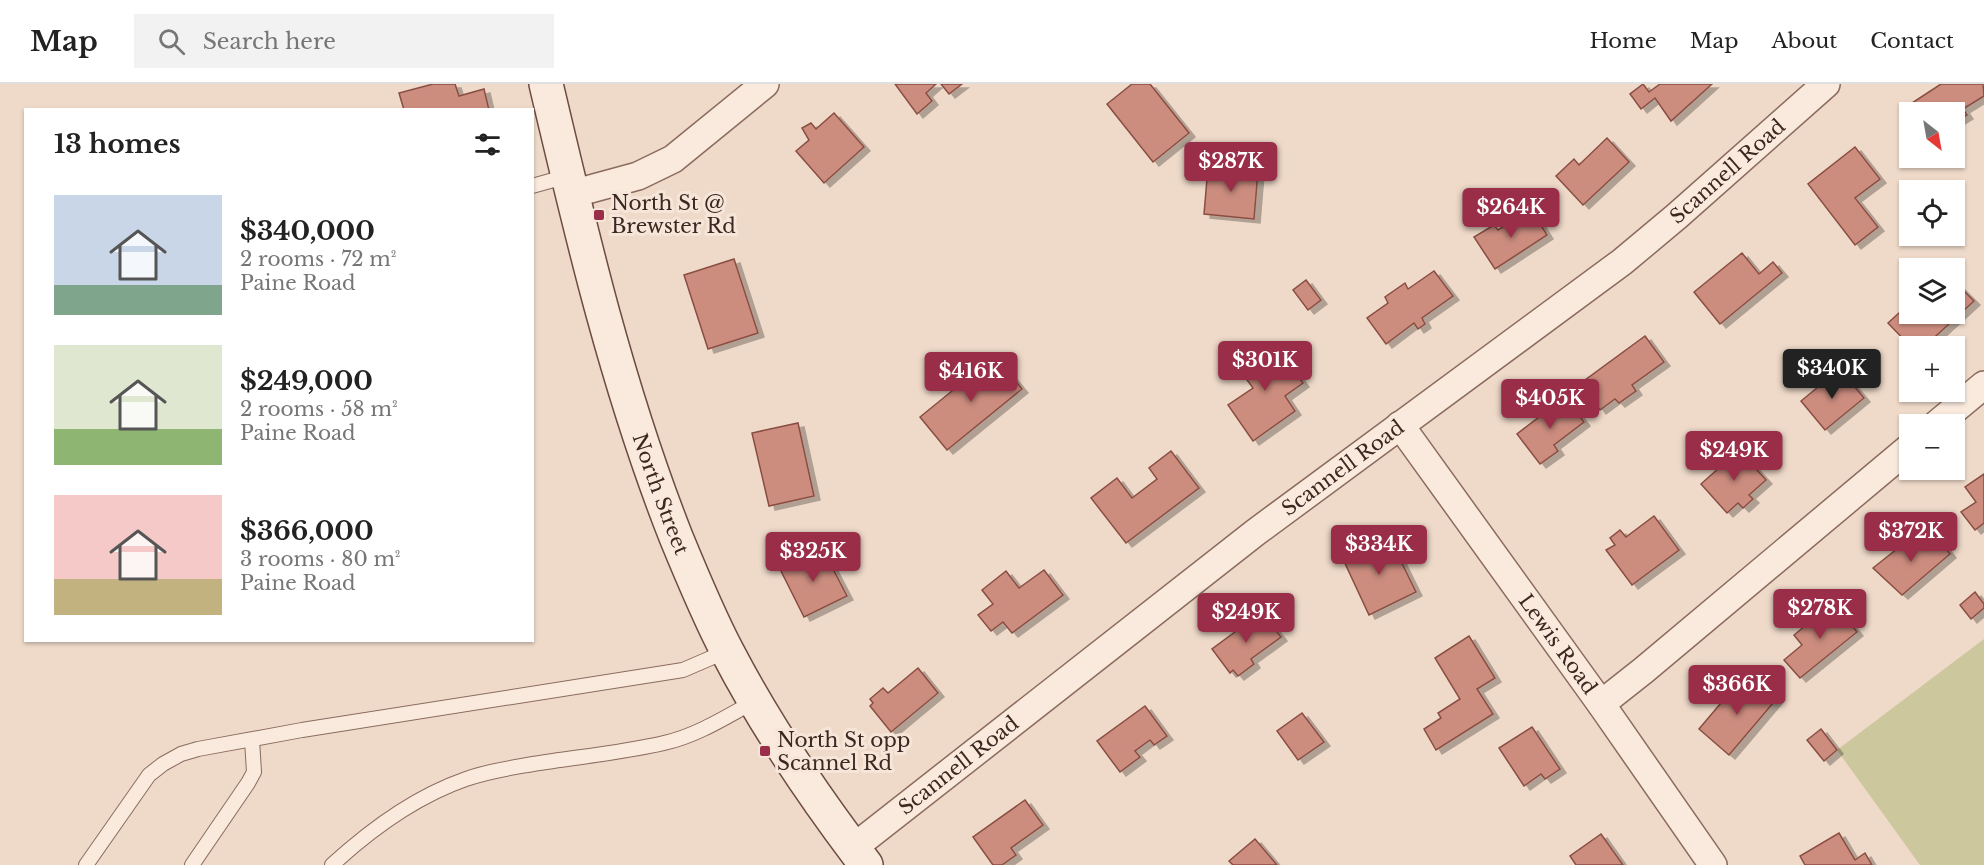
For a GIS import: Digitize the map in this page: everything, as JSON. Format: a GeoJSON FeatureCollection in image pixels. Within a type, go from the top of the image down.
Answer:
{"type":"FeatureCollection","features":[{"type":"Feature","properties":{"kind":"main road","name":"North Street"},"geometry":{"type":"LineString","coordinates":[[546,84],[616,364],[648,463],[685,559],[727,651],[755,701],[791,761],[860,856]]}},
{"type":"Feature","properties":{"kind":"street"},"geometry":{"type":"LineString","coordinates":[[570,185],[638,176],[673,159],[765,84]]}},
{"type":"Feature","properties":{"kind":"street","name":"Scannell Road"},"geometry":{"type":"LineString","coordinates":[[860,856],[1191,582],[1622,262],[1826,84]]}},
{"type":"Feature","properties":{"kind":"street"},"geometry":{"type":"LineString","coordinates":[[1948,414],[1984,385]]}},
{"type":"Feature","properties":{"kind":"street","name":"Lewis Road"},"geometry":{"type":"LineString","coordinates":[[1400,425],[1601,704],[1713,865]]}},
{"type":"Feature","properties":{"kind":"street"},"geometry":{"type":"LineString","coordinates":[[1601,704],[1899,456]]}},
{"type":"Feature","properties":{"kind":"lane"},"geometry":{"type":"LineString","coordinates":[[534,186],[570,185]]}},
{"type":"Feature","properties":{"kind":"lane"},"geometry":{"type":"LineString","coordinates":[[86,865],[149,775],[181,754],[302,730],[683,670],[727,651]]}},
{"type":"Feature","properties":{"kind":"lane"},"geometry":{"type":"LineString","coordinates":[[332,865],[368,834],[396,815],[464,779],[503,769],[665,743],[704,729],[755,701]]}},
{"type":"Feature","properties":{"kind":"lane"},"geometry":{"type":"LineString","coordinates":[[192,865],[254,772],[252,740]]}},
{"type":"Feature","properties":{"kind":"shaded area"},"geometry":{"type":"Polygon","coordinates":[[[1984,639],[1984,865],[1920,865],[1837,750],[1984,639]]]}},
{"type":"Feature","properties":{"kind":"building"},"geometry":{"type":"Polygon","coordinates":[[[433,84],[455,84],[459,96],[484,89],[489,108],[403,108],[399,93],[433,84]]]}},
{"type":"Feature","properties":{"kind":"building"},"geometry":{"type":"Polygon","coordinates":[[[895,84],[936,84],[926,93],[932,101],[917,114],[895,84]]]}},
{"type":"Feature","properties":{"kind":"building"},"geometry":{"type":"Polygon","coordinates":[[[941,84],[962,84],[949,94],[941,84]]]}},
{"type":"Feature","properties":{"kind":"building"},"geometry":{"type":"Polygon","coordinates":[[[1132,84],[1150,84],[1189,133],[1153,162],[1107,104],[1132,84]]]}},
{"type":"Feature","properties":{"kind":"building"},"geometry":{"type":"Polygon","coordinates":[[[1643,84],[1649,92],[1660,84],[1712,84],[1671,121],[1655,98],[1641,109],[1630,94],[1643,84]]]}},
{"type":"Feature","properties":{"kind":"building"},"geometry":{"type":"Polygon","coordinates":[[[1941,84],[1983,84],[1984,96],[1965,108],[1965,102],[1914,102],[1941,84]]]}},
{"type":"Feature","properties":{"kind":"building"},"geometry":{"type":"Polygon","coordinates":[[[834,113],[864,147],[824,183],[796,151],[809,140],[802,128],[811,123],[816,129],[834,113]]]}},
{"type":"Feature","properties":{"kind":"building"},"geometry":{"type":"Polygon","coordinates":[[[1607,138],[1629,162],[1583,205],[1556,176],[1574,159],[1579,165],[1607,138]]]}},
{"type":"Feature","properties":{"kind":"building"},"geometry":{"type":"Polygon","coordinates":[[[1855,147],[1880,179],[1855,198],[1878,227],[1855,245],[1808,184],[1855,147]]]}},
{"type":"Feature","properties":{"kind":"building"},"geometry":{"type":"Polygon","coordinates":[[[1208,167],[1258,171],[1254,219],[1204,214],[1208,167]]]}},
{"type":"Feature","properties":{"kind":"building"},"geometry":{"type":"Polygon","coordinates":[[[1531,209],[1547,235],[1495,269],[1474,237],[1494,225],[1498,230],[1531,209]]]}},
{"type":"Feature","properties":{"kind":"building"},"geometry":{"type":"Polygon","coordinates":[[[1742,253],[1759,274],[1773,262],[1782,273],[1720,324],[1694,292],[1742,253]]]}},
{"type":"Feature","properties":{"kind":"building"},"geometry":{"type":"Polygon","coordinates":[[[734,259],[758,333],[708,349],[684,275],[734,259]]]}},
{"type":"Feature","properties":{"kind":"building"},"geometry":{"type":"Polygon","coordinates":[[[1434,271],[1453,296],[1422,318],[1425,324],[1418,329],[1414,323],[1386,344],[1367,318],[1388,303],[1385,297],[1405,283],[1408,289],[1434,271]]]}},
{"type":"Feature","properties":{"kind":"building"},"geometry":{"type":"Polygon","coordinates":[[[1306,280],[1321,300],[1308,310],[1293,290],[1306,280]]]}},
{"type":"Feature","properties":{"kind":"building"},"geometry":{"type":"Polygon","coordinates":[[[1965,292],[1974,301],[1965,309],[1965,292]]]}},
{"type":"Feature","properties":{"kind":"building"},"geometry":{"type":"Polygon","coordinates":[[[1899,313],[1899,324],[1949,324],[1936,336],[1900,336],[1888,323],[1899,313]]]}},
{"type":"Feature","properties":{"kind":"building"},"geometry":{"type":"Polygon","coordinates":[[[1645,336],[1664,362],[1632,385],[1636,391],[1619,403],[1615,399],[1600,410],[1581,383],[1645,336]]]}},
{"type":"Feature","properties":{"kind":"building"},"geometry":{"type":"Polygon","coordinates":[[[1266,344],[1279,362],[1285,358],[1303,383],[1285,396],[1295,411],[1253,441],[1228,405],[1253,388],[1236,365],[1266,344]]]}},
{"type":"Feature","properties":{"kind":"building"},"geometry":{"type":"Polygon","coordinates":[[[995,356],[1022,389],[947,450],[920,417],[995,356]]]}},
{"type":"Feature","properties":{"kind":"building"},"geometry":{"type":"Polygon","coordinates":[[[1840,369],[1864,398],[1825,430],[1801,401],[1840,369]]]}},
{"type":"Feature","properties":{"kind":"building"},"geometry":{"type":"Polygon","coordinates":[[[1565,397],[1584,422],[1554,445],[1558,451],[1540,464],[1517,434],[1565,397]]]}},
{"type":"Feature","properties":{"kind":"building"},"geometry":{"type":"Polygon","coordinates":[[[798,423],[814,496],[769,506],[752,433],[798,423]]]}},
{"type":"Feature","properties":{"kind":"building"},"geometry":{"type":"Polygon","coordinates":[[[1739,450],[1766,480],[1749,495],[1753,499],[1743,508],[1738,503],[1727,513],[1701,484],[1739,450]]]}},
{"type":"Feature","properties":{"kind":"building"},"geometry":{"type":"Polygon","coordinates":[[[1171,451],[1199,488],[1126,543],[1091,498],[1117,478],[1132,498],[1157,479],[1149,468],[1171,451]]]}},
{"type":"Feature","properties":{"kind":"building"},"geometry":{"type":"Polygon","coordinates":[[[1984,474],[1984,523],[1975,530],[1961,512],[1976,502],[1965,487],[1984,474]]]}},
{"type":"Feature","properties":{"kind":"building"},"geometry":{"type":"Polygon","coordinates":[[[1654,516],[1679,550],[1632,585],[1606,550],[1615,545],[1610,538],[1620,530],[1626,537],[1654,516]]]}},
{"type":"Feature","properties":{"kind":"building"},"geometry":{"type":"Polygon","coordinates":[[[1936,536],[1950,554],[1902,595],[1873,568],[1912,537],[1921,547],[1936,536]]]}},
{"type":"Feature","properties":{"kind":"building"},"geometry":{"type":"Polygon","coordinates":[[[1389,537],[1416,592],[1369,615],[1343,559],[1389,537]]]}},
{"type":"Feature","properties":{"kind":"building"},"geometry":{"type":"Polygon","coordinates":[[[822,548],[847,596],[804,617],[780,569],[822,548]]]}},
{"type":"Feature","properties":{"kind":"building"},"geometry":{"type":"Polygon","coordinates":[[[1044,570],[1063,595],[1012,633],[1003,622],[991,631],[978,615],[993,604],[982,590],[1006,571],[1019,588],[1044,570]]]}},
{"type":"Feature","properties":{"kind":"building"},"geometry":{"type":"Polygon","coordinates":[[[1975,592],[1984,604],[1984,608],[1971,619],[1960,605],[1975,592]]]}},
{"type":"Feature","properties":{"kind":"building"},"geometry":{"type":"Polygon","coordinates":[[[1833,603],[1857,632],[1800,678],[1784,660],[1802,645],[1794,635],[1833,603]]]}},
{"type":"Feature","properties":{"kind":"building"},"geometry":{"type":"Polygon","coordinates":[[[1262,612],[1281,637],[1251,659],[1254,664],[1238,676],[1233,670],[1230,673],[1212,649],[1262,612]]]}},
{"type":"Feature","properties":{"kind":"building"},"geometry":{"type":"Polygon","coordinates":[[[1469,636],[1495,678],[1477,689],[1493,714],[1436,750],[1424,729],[1441,718],[1438,713],[1460,699],[1435,658],[1469,636]]]}},
{"type":"Feature","properties":{"kind":"building"},"geometry":{"type":"Polygon","coordinates":[[[918,668],[938,693],[891,732],[870,706],[873,703],[870,699],[883,688],[888,693],[918,668]]]}},
{"type":"Feature","properties":{"kind":"building"},"geometry":{"type":"Polygon","coordinates":[[[1765,683],[1779,696],[1729,755],[1699,729],[1737,684],[1753,697],[1765,683]]]}},
{"type":"Feature","properties":{"kind":"building"},"geometry":{"type":"Polygon","coordinates":[[[1145,706],[1167,736],[1154,745],[1150,740],[1135,751],[1140,757],[1120,772],[1097,741],[1145,706]]]}},
{"type":"Feature","properties":{"kind":"building"},"geometry":{"type":"Polygon","coordinates":[[[1302,713],[1324,742],[1298,760],[1277,731],[1302,713]]]}},
{"type":"Feature","properties":{"kind":"building"},"geometry":{"type":"Polygon","coordinates":[[[1532,727],[1560,769],[1545,779],[1541,774],[1524,786],[1499,748],[1532,727]]]}},
{"type":"Feature","properties":{"kind":"building"},"geometry":{"type":"Polygon","coordinates":[[[1821,729],[1837,750],[1824,761],[1807,740],[1821,729]]]}},
{"type":"Feature","properties":{"kind":"building"},"geometry":{"type":"Polygon","coordinates":[[[1025,800],[1043,825],[1011,848],[1016,855],[1002,865],[993,865],[973,837],[1025,800]]]}},
{"type":"Feature","properties":{"kind":"building"},"geometry":{"type":"Polygon","coordinates":[[[1839,833],[1855,860],[1865,853],[1872,865],[1805,865],[1800,856],[1839,833]]]}},
{"type":"Feature","properties":{"kind":"building"},"geometry":{"type":"Polygon","coordinates":[[[1601,834],[1623,865],[1576,865],[1570,856],[1601,834]]]}},
{"type":"Feature","properties":{"kind":"building"},"geometry":{"type":"Polygon","coordinates":[[[1255,839],[1277,865],[1233,865],[1229,861],[1255,839]]]}},
{"type":"Feature","properties":{"kind":"place","name":"North St @ Brewster Rd"},"geometry":{"type":"Point","coordinates":[599,215]}},
{"type":"Feature","properties":{"kind":"place","name":"North St opp Scannel Rd"},"geometry":{"type":"Point","coordinates":[765,751]}}]}
